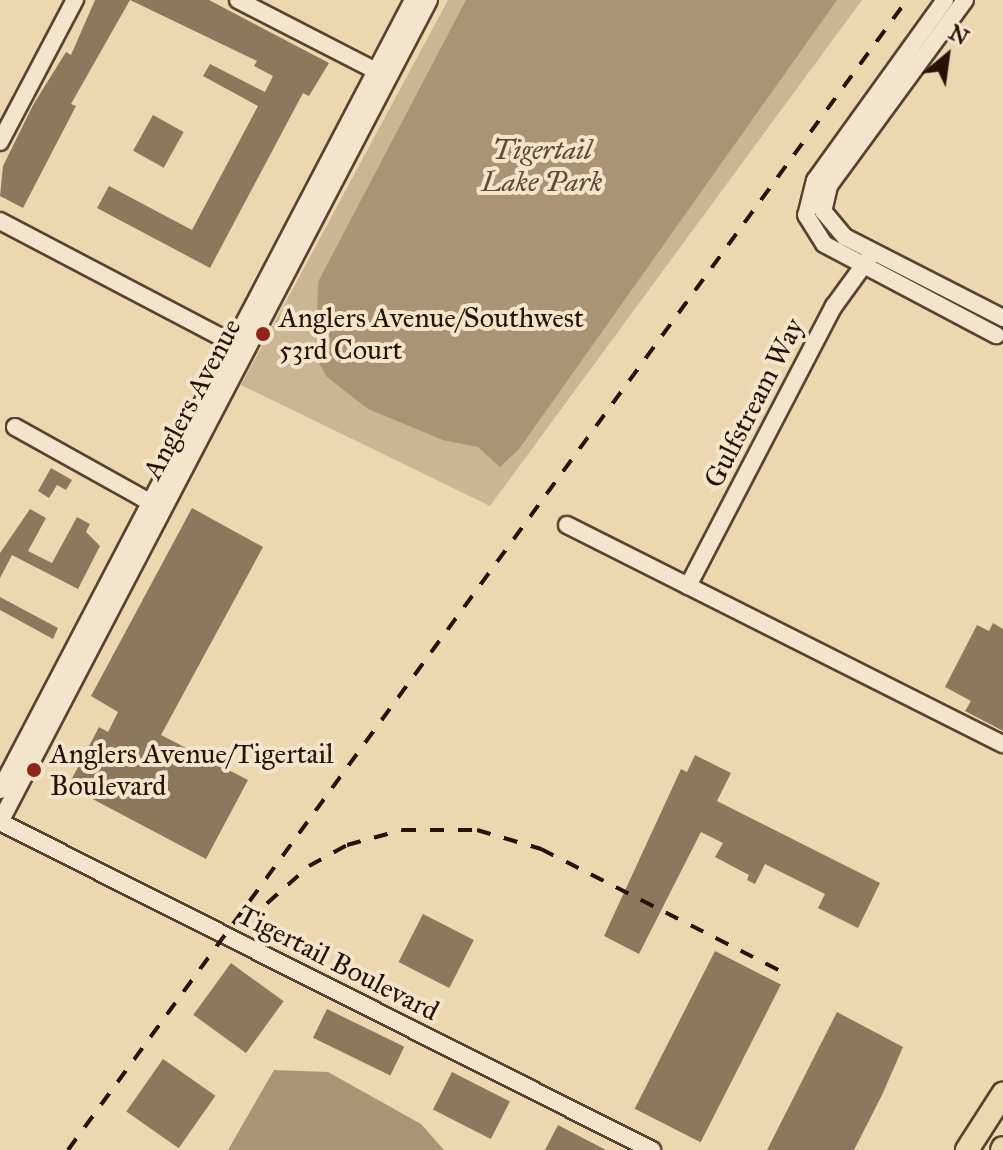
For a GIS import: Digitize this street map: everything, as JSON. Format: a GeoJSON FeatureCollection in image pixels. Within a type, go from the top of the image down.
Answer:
{"type":"FeatureCollection","features":[{"type":"Feature","properties":{"kind":"highway"},"geometry":{"type":"LineString","coordinates":[[967,1150],[1003,1094]]}},
{"type":"Feature","properties":{"kind":"highway"},"geometry":{"type":"LineString","coordinates":[[983,1150],[1003,1105]]}},
{"type":"Feature","properties":{"kind":"street"},"geometry":{"type":"LineString","coordinates":[[0,142],[75,0]]}},
{"type":"Feature","properties":{"kind":"street"},"geometry":{"type":"LineString","coordinates":[[238,0],[376,71]]}},
{"type":"Feature","properties":{"kind":"street","name":"Anglers Avenue"},"geometry":{"type":"LineString","coordinates":[[0,822],[413,0]]}},
{"type":"Feature","properties":{"kind":"street","name":"Anglers Avenue"},"geometry":{"type":"LineString","coordinates":[[0,790],[150,502],[240,347],[429,0]]}},
{"type":"Feature","properties":{"kind":"street"},"geometry":{"type":"LineString","coordinates":[[945,0],[810,190],[810,228],[824,244],[870,258],[1003,318]]}},
{"type":"Feature","properties":{"kind":"street"},"geometry":{"type":"LineString","coordinates":[[965,0],[823,199],[835,231],[870,258],[996,335]]}},
{"type":"Feature","properties":{"kind":"street"},"geometry":{"type":"LineString","coordinates":[[0,221],[240,347]]}},
{"type":"Feature","properties":{"kind":"street","name":"Gulfstream Way"},"geometry":{"type":"LineString","coordinates":[[688,586],[834,306],[870,258]]}},
{"type":"Feature","properties":{"kind":"street"},"geometry":{"type":"LineString","coordinates":[[15,427],[150,502]]}},
{"type":"Feature","properties":{"kind":"street"},"geometry":{"type":"LineString","coordinates":[[567,525],[1003,744]]}},
{"type":"Feature","properties":{"kind":"street","name":"Tigertail Boulevard"},"geometry":{"type":"LineString","coordinates":[[0,822],[652,1150]]}},
{"type":"Feature","properties":{"kind":"green space","name":"Tigertail Lake Park"},"geometry":{"type":"Polygon","coordinates":[[[448,0],[862,0],[490,506],[241,385],[448,0]]]}},
{"type":"Feature","properties":{"kind":"shaded area","name":"Tigertail Lake Park"},"geometry":{"type":"Polygon","coordinates":[[[466,0],[837,0],[519,449],[500,467],[478,447],[443,440],[368,409],[327,377],[316,358],[318,282],[466,0]]]}},
{"type":"Feature","properties":{"kind":"shaded area"},"geometry":{"type":"Polygon","coordinates":[[[274,1070],[328,1072],[421,1124],[444,1150],[228,1150],[274,1070]]]}},
{"type":"Feature","properties":{"kind":"building"},"geometry":{"type":"Polygon","coordinates":[[[95,0],[130,0],[71,104],[76,106],[23,208],[0,196],[3,166],[33,105],[66,52],[71,55],[95,0]]]}},
{"type":"Feature","properties":{"kind":"building"},"geometry":{"type":"Polygon","coordinates":[[[130,0],[209,0],[329,63],[309,96],[303,93],[210,268],[97,208],[109,186],[192,230],[258,106],[203,76],[210,64],[265,92],[273,76],[254,66],[257,61],[130,0]]]}},
{"type":"Feature","properties":{"kind":"building"},"geometry":{"type":"Polygon","coordinates":[[[153,115],[184,132],[164,168],[133,151],[153,115]]]}},
{"type":"Feature","properties":{"kind":"building"},"geometry":{"type":"Polygon","coordinates":[[[51,468],[72,480],[66,490],[57,485],[49,498],[38,491],[51,468]]]}},
{"type":"Feature","properties":{"kind":"building"},"geometry":{"type":"Polygon","coordinates":[[[192,508],[263,547],[161,735],[248,780],[206,859],[68,786],[99,727],[108,732],[118,712],[91,696],[192,508]]]}},
{"type":"Feature","properties":{"kind":"building"},"geometry":{"type":"Polygon","coordinates":[[[30,509],[46,518],[28,551],[52,563],[77,517],[90,524],[86,532],[100,546],[78,589],[12,555],[0,578],[0,553],[30,509]]]}},
{"type":"Feature","properties":{"kind":"building"},"geometry":{"type":"Polygon","coordinates":[[[0,597],[58,628],[53,639],[0,610],[0,597]]]}},
{"type":"Feature","properties":{"kind":"building"},"geometry":{"type":"Polygon","coordinates":[[[993,623],[1003,629],[1003,731],[965,711],[971,701],[945,687],[977,625],[989,631],[993,623]]]}},
{"type":"Feature","properties":{"kind":"building"},"geometry":{"type":"Polygon","coordinates":[[[695,755],[731,773],[717,801],[880,883],[858,928],[818,908],[825,894],[765,864],[755,884],[747,880],[749,875],[715,857],[723,843],[701,832],[639,954],[604,936],[681,769],[687,772],[695,755]]]}},
{"type":"Feature","properties":{"kind":"building"},"geometry":{"type":"Polygon","coordinates":[[[423,914],[474,940],[449,988],[398,962],[423,914]]]}},
{"type":"Feature","properties":{"kind":"building"},"geometry":{"type":"Polygon","coordinates":[[[715,951],[781,985],[701,1142],[635,1109],[715,951]]]}},
{"type":"Feature","properties":{"kind":"building"},"geometry":{"type":"Polygon","coordinates":[[[231,963],[284,1001],[246,1053],[193,1015],[231,963]]]}},
{"type":"Feature","properties":{"kind":"building"},"geometry":{"type":"Polygon","coordinates":[[[327,1009],[404,1047],[390,1075],[313,1038],[327,1009]]]}},
{"type":"Feature","properties":{"kind":"building"},"geometry":{"type":"Polygon","coordinates":[[[837,1012],[903,1047],[882,1095],[854,1150],[767,1150],[837,1012]]]}},
{"type":"Feature","properties":{"kind":"building"},"geometry":{"type":"Polygon","coordinates":[[[163,1059],[215,1096],[179,1148],[126,1111],[163,1059]]]}},
{"type":"Feature","properties":{"kind":"building"},"geometry":{"type":"Polygon","coordinates":[[[452,1072],[510,1102],[491,1139],[433,1109],[452,1072]]]}},
{"type":"Feature","properties":{"kind":"building"},"geometry":{"type":"Polygon","coordinates":[[[558,1125],[606,1150],[545,1150],[558,1125]]]}},
{"type":"Feature","properties":{"kind":"railway"},"geometry":{"type":"LineString","coordinates":[[68,1150],[907,0]]}},
{"type":"Feature","properties":{"kind":"railway"},"geometry":{"type":"LineString","coordinates":[[246,922],[309,866],[347,845],[402,830],[477,830],[541,849],[788,975]]}},
{"type":"Feature","properties":{"kind":"place","name":"Anglers Avenue/Southwest 53rd Court"},"geometry":{"type":"Point","coordinates":[263,334]}},
{"type":"Feature","properties":{"kind":"place","name":"Anglers Avenue/Tigertail Boulevard"},"geometry":{"type":"Point","coordinates":[34,770]}}]}
